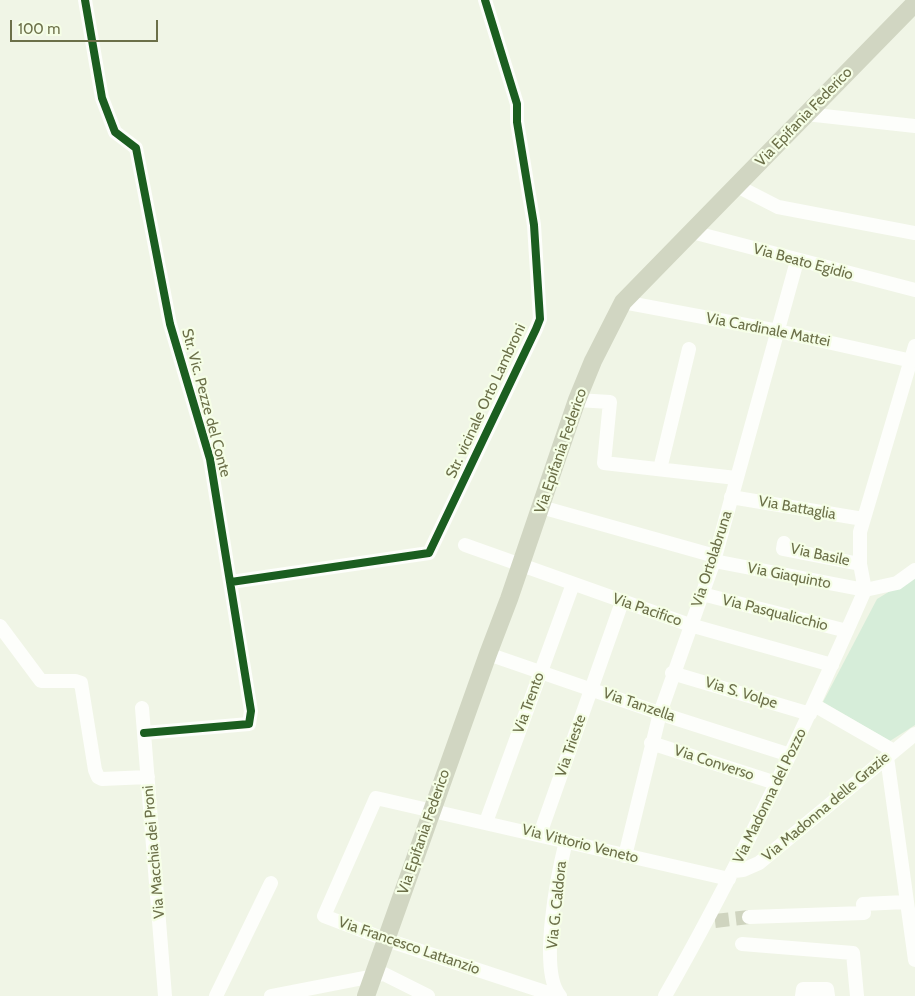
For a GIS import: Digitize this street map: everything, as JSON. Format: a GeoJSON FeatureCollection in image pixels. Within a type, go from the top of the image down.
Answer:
{"type":"FeatureCollection","features":[{"type":"Feature","properties":{"kind":"main road","name":"Via Epifania Federico"},"geometry":{"type":"LineString","coordinates":[[366,996],[431,810],[542,507],[577,400],[623,302],[915,3]]}},
{"type":"Feature","properties":{"kind":"street","name":"Str. Vic. Pezze del Conte"},"geometry":{"type":"LineString","coordinates":[[85,0],[102,98],[115,132],[136,148],[170,324],[210,458],[251,711],[249,724],[144,733]]}},
{"type":"Feature","properties":{"kind":"street","name":"Str. vicinale Orto Lambroni"},"geometry":{"type":"LineString","coordinates":[[231,582],[429,553],[536,329],[540,319],[534,226],[517,122],[517,104],[485,0]]}},
{"type":"Feature","properties":{"kind":"street"},"geometry":{"type":"LineString","coordinates":[[806,114],[915,126]]}},
{"type":"Feature","properties":{"kind":"street"},"geometry":{"type":"LineString","coordinates":[[737,186],[778,207],[915,234]]}},
{"type":"Feature","properties":{"kind":"street","name":"Via Beato Egidio"},"geometry":{"type":"LineString","coordinates":[[692,232],[796,261],[915,290]]}},
{"type":"Feature","properties":{"kind":"street","name":"Via Ortolabruna"},"geometry":{"type":"LineString","coordinates":[[624,856],[651,743],[672,673],[715,558],[796,261]]}},
{"type":"Feature","properties":{"kind":"street","name":"Via Cardinale Mattei"},"geometry":{"type":"LineString","coordinates":[[623,302],[778,331],[912,360]]}},
{"type":"Feature","properties":{"kind":"street"},"geometry":{"type":"LineString","coordinates":[[915,346],[860,532],[860,564],[865,590],[897,583],[915,570]]}},
{"type":"Feature","properties":{"kind":"street"},"geometry":{"type":"LineString","coordinates":[[660,469],[689,349]]}},
{"type":"Feature","properties":{"kind":"street"},"geometry":{"type":"LineString","coordinates":[[577,400],[610,402],[604,463],[736,478]]}},
{"type":"Feature","properties":{"kind":"street","name":"Via Battaglia"},"geometry":{"type":"LineString","coordinates":[[731,497],[863,519]]}},
{"type":"Feature","properties":{"kind":"street","name":"Via Giaquinto"},"geometry":{"type":"LineString","coordinates":[[542,507],[715,558],[865,590]]}},
{"type":"Feature","properties":{"kind":"street","name":"Via Basile"},"geometry":{"type":"LineString","coordinates":[[784,544],[783,549],[860,564]]}},
{"type":"Feature","properties":{"kind":"street","name":"Via Pacifico"},"geometry":{"type":"LineString","coordinates":[[465,545],[690,625],[832,665]]}},
{"type":"Feature","properties":{"kind":"street","name":"Via Trento"},"geometry":{"type":"LineString","coordinates":[[486,822],[574,584]]}},
{"type":"Feature","properties":{"kind":"street","name":"Via Madonna del Pozzo"},"geometry":{"type":"LineString","coordinates":[[665,996],[712,920],[731,875],[812,710],[865,590]]}},
{"type":"Feature","properties":{"kind":"street","name":"Via Pasqualicchio"},"geometry":{"type":"LineString","coordinates":[[702,594],[847,631]]}},
{"type":"Feature","properties":{"kind":"street","name":"Via Trieste"},"geometry":{"type":"LineString","coordinates":[[540,834],[622,602]]}},
{"type":"Feature","properties":{"kind":"street"},"geometry":{"type":"LineString","coordinates":[[0,626],[41,681],[75,681],[81,683],[95,770],[98,777],[102,779],[148,777]]}},
{"type":"Feature","properties":{"kind":"street","name":"Via Tanzella"},"geometry":{"type":"LineString","coordinates":[[488,654],[790,755]]}},
{"type":"Feature","properties":{"kind":"street","name":"Via S. Volpe"},"geometry":{"type":"LineString","coordinates":[[672,673],[812,710],[890,754]]}},
{"type":"Feature","properties":{"kind":"street","name":"Via Macchia dei Proni"},"geometry":{"type":"LineString","coordinates":[[142,708],[165,996]]}},
{"type":"Feature","properties":{"kind":"street","name":"Via Madonna delle Grazie"},"geometry":{"type":"LineString","coordinates":[[731,875],[759,863],[890,754],[915,736]]}},
{"type":"Feature","properties":{"kind":"street","name":"Via Converso"},"geometry":{"type":"LineString","coordinates":[[651,743],[776,784]]}},
{"type":"Feature","properties":{"kind":"street"},"geometry":{"type":"LineString","coordinates":[[890,754],[906,902],[915,960]]}},
{"type":"Feature","properties":{"kind":"street","name":"Via Francesco Lattanzio"},"geometry":{"type":"LineString","coordinates":[[431,810],[376,798],[324,916],[387,940],[558,996]]}},
{"type":"Feature","properties":{"kind":"street","name":"Via Vittorio Veneto"},"geometry":{"type":"LineString","coordinates":[[431,810],[540,834],[624,856],[731,875]]}},
{"type":"Feature","properties":{"kind":"street","name":"Via G. Caldora"},"geometry":{"type":"LineString","coordinates":[[558,996],[554,989],[550,940],[559,869],[566,841]]}},
{"type":"Feature","properties":{"kind":"street"},"geometry":{"type":"LineString","coordinates":[[216,996],[271,883]]}},
{"type":"Feature","properties":{"kind":"street"},"geometry":{"type":"LineString","coordinates":[[749,917],[864,913],[863,904],[906,902]]}},
{"type":"Feature","properties":{"kind":"street"},"geometry":{"type":"LineString","coordinates":[[742,944],[853,953],[857,996]]}},
{"type":"Feature","properties":{"kind":"street"},"geometry":{"type":"LineString","coordinates":[[271,996],[384,974],[428,996]]}},
{"type":"Feature","properties":{"kind":"street"},"geometry":{"type":"LineString","coordinates":[[802,996],[803,989],[827,989],[828,996]]}},
{"type":"Feature","properties":{"kind":"green space"},"geometry":{"type":"Polygon","coordinates":[[[915,576],[915,725],[890,741],[823,702],[877,599],[915,576]]]}},
{"type":"Feature","properties":{"kind":"tunnel"},"geometry":{"type":"LineString","coordinates":[[715,921],[749,917]]}},
{"type":"Feature","properties":{"kind":"cycle path"},"geometry":{"type":"LineString","coordinates":[[85,0],[102,98],[115,132],[136,148],[170,324],[210,459],[251,711],[249,724],[144,733]]}},
{"type":"Feature","properties":{"kind":"cycle path"},"geometry":{"type":"LineString","coordinates":[[231,582],[429,553],[536,329],[540,319],[534,225],[517,122],[517,104],[485,0]]}}]}
